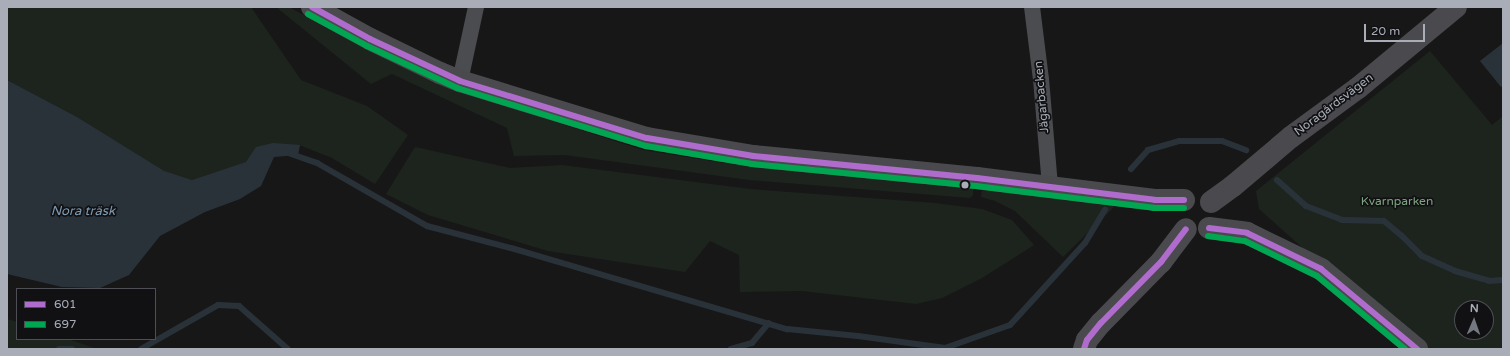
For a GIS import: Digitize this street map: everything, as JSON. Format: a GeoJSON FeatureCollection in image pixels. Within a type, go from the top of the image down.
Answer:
{"type":"FeatureCollection","features":[{"type":"Feature","properties":{"kind":"street"},"geometry":{"type":"LineString","coordinates":[[312,7],[370,39],[440,73],[460,81],[647,138],[753,156],[1050,186],[1155,200],[1184,200],[1196,195],[1203,196],[1211,202],[1214,207],[1215,216],[1209,228]]}},
{"type":"Feature","properties":{"kind":"street"},"geometry":{"type":"LineString","coordinates":[[460,81],[476,7]]}},
{"type":"Feature","properties":{"kind":"street","name":"Jägarbacken"},"geometry":{"type":"LineString","coordinates":[[1032,7],[1041,79],[1050,186]]}},
{"type":"Feature","properties":{"kind":"street","name":"Noragårdsvägen"},"geometry":{"type":"LineString","coordinates":[[1211,202],[1233,186],[1291,137],[1358,88],[1456,7]]}},
{"type":"Feature","properties":{"kind":"street"},"geometry":{"type":"LineString","coordinates":[[1184,200],[1179,208],[1178,214],[1186,229],[1194,232],[1201,232],[1209,228],[1247,233],[1321,269],[1417,349]]}},
{"type":"Feature","properties":{"kind":"street"},"geometry":{"type":"LineString","coordinates":[[1084,349],[1087,340],[1101,323],[1161,262],[1186,229]]}},
{"type":"Feature","properties":{"kind":"green space"},"geometry":{"type":"Polygon","coordinates":[[[7,7],[251,7],[301,80],[367,106],[408,135],[375,184],[332,158],[299,145],[192,180],[164,172],[77,117],[7,80],[7,7]]]}},
{"type":"Feature","properties":{"kind":"green space"},"geometry":{"type":"Polygon","coordinates":[[[276,7],[289,7],[362,47],[440,85],[643,150],[730,164],[973,186],[973,195],[970,198],[749,180],[565,155],[514,156],[507,128],[392,74],[371,84],[276,7]]]}},
{"type":"Feature","properties":{"kind":"green space","name":"Kvarnparken"},"geometry":{"type":"Polygon","coordinates":[[[1430,51],[1492,125],[1503,116],[1503,349],[1421,349],[1398,333],[1259,209],[1256,191],[1430,51]]]}},
{"type":"Feature","properties":{"kind":"green space"},"geometry":{"type":"Polygon","coordinates":[[[415,147],[510,168],[562,165],[750,189],[935,203],[982,209],[1012,220],[1034,245],[982,278],[942,298],[916,304],[802,291],[740,292],[739,255],[710,241],[685,272],[548,251],[428,215],[386,194],[415,147]]]}},
{"type":"Feature","properties":{"kind":"green space"},"geometry":{"type":"Polygon","coordinates":[[[982,189],[1116,205],[1063,257],[1015,211],[995,201],[981,197],[982,189]]]}},
{"type":"Feature","properties":{"kind":"green space"},"geometry":{"type":"Polygon","coordinates":[[[7,319],[16,322],[16,340],[71,340],[97,349],[7,349],[7,319]]]}},
{"type":"Feature","properties":{"kind":"water"},"geometry":{"type":"Polygon","coordinates":[[[1503,43],[1503,85],[1501,87],[1480,61],[1503,43]]]}},
{"type":"Feature","properties":{"kind":"water","name":"Nora träsk"},"geometry":{"type":"Polygon","coordinates":[[[7,80],[77,117],[164,171],[192,180],[246,162],[256,147],[273,143],[300,145],[298,155],[274,157],[261,186],[240,199],[205,212],[160,236],[129,275],[100,288],[62,287],[7,274],[7,80]]]}},
{"type":"Feature","properties":{"kind":"waterway"},"geometry":{"type":"LineString","coordinates":[[1131,169],[1148,150],[1179,141],[1222,141],[1246,150]]}},
{"type":"Feature","properties":{"kind":"waterway"},"geometry":{"type":"LineString","coordinates":[[291,154],[317,163],[427,226],[511,248],[787,329],[858,336],[945,348],[1010,325],[1085,243],[1105,210]]}},
{"type":"Feature","properties":{"kind":"waterway"},"geometry":{"type":"LineString","coordinates":[[1277,180],[1306,206],[1342,220],[1384,221],[1422,256],[1455,271],[1489,281],[1503,280]]}},
{"type":"Feature","properties":{"kind":"waterway"},"geometry":{"type":"LineString","coordinates":[[141,349],[218,305],[239,306],[288,349]]}},
{"type":"Feature","properties":{"kind":"waterway"},"geometry":{"type":"LineString","coordinates":[[731,349],[752,343],[769,323]]}},
{"type":"Feature","properties":{"kind":"waterway"},"geometry":{"type":"LineString","coordinates":[[59,349],[72,349]]}},
{"type":"Feature","properties":{"kind":"transit line","name":"601"},"geometry":{"type":"LineString","coordinates":[[312,7],[370,39],[460,81],[647,138],[753,156],[977,178],[1155,200],[1184,200]]}},
{"type":"Feature","properties":{"kind":"transit line","name":"697"},"geometry":{"type":"LineString","coordinates":[[308,14],[367,46],[457,88],[646,146],[752,164],[976,186],[1154,208],[1184,208]]}},
{"type":"Feature","properties":{"kind":"transit line","name":"601"},"geometry":{"type":"LineString","coordinates":[[1209,228],[1247,233],[1321,269],[1417,349]]}},
{"type":"Feature","properties":{"kind":"transit line","name":"601"},"geometry":{"type":"LineString","coordinates":[[1084,349],[1087,340],[1101,323],[1161,262],[1186,229]]}},
{"type":"Feature","properties":{"kind":"transit line","name":"697"},"geometry":{"type":"LineString","coordinates":[[1208,236],[1245,241],[1317,276],[1405,349]]}}]}
